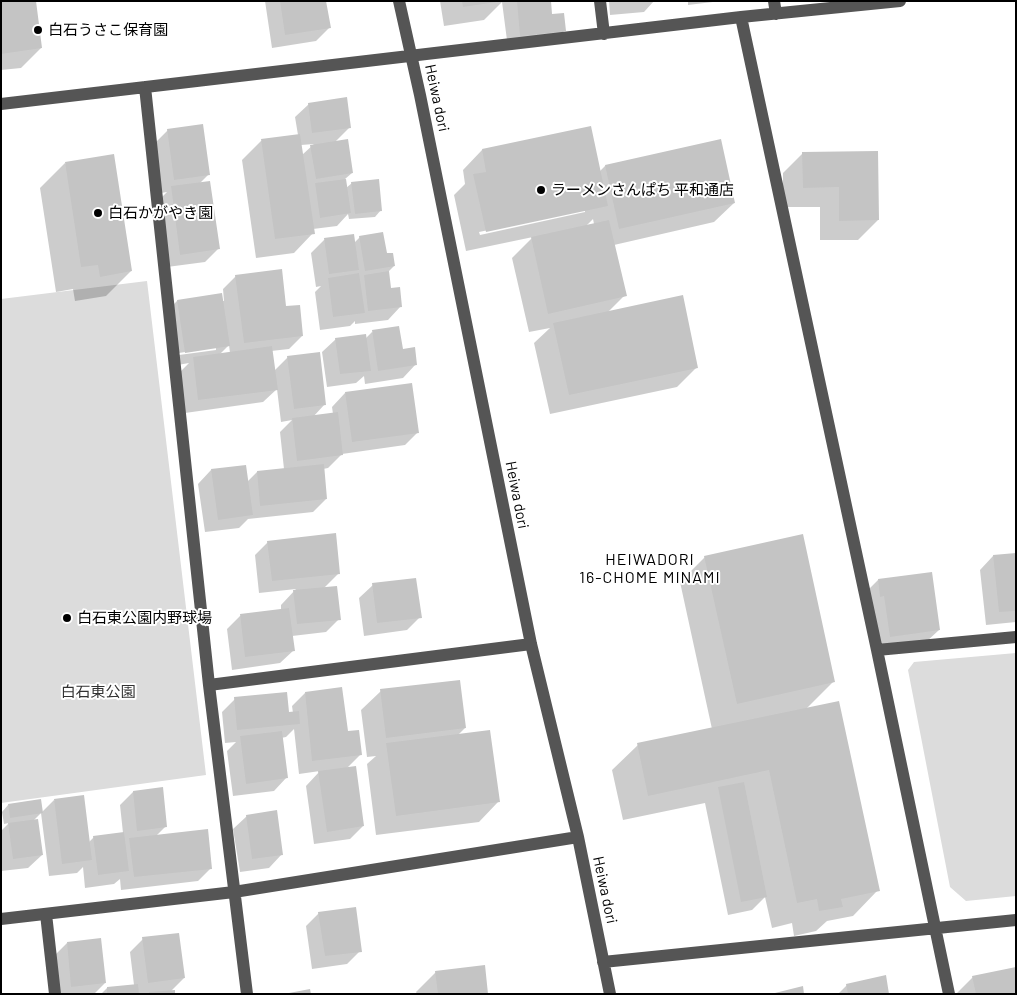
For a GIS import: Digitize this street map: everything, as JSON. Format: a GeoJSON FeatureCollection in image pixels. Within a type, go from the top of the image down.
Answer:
{"type":"FeatureCollection","features":[{"type":"Feature","properties":{"kind":"street","name":"Heiwa dori"},"geometry":{"type":"LineString","coordinates":[[399,1],[420,95],[531,644],[578,837],[610,994]]}},
{"type":"Feature","properties":{"kind":"street"},"geometry":{"type":"LineString","coordinates":[[600,1],[604,34]]}},
{"type":"Feature","properties":{"kind":"street"},"geometry":{"type":"LineString","coordinates":[[1,104],[741,18],[775,8],[900,1]]}},
{"type":"Feature","properties":{"kind":"street"},"geometry":{"type":"LineString","coordinates":[[741,18],[949,994]]}},
{"type":"Feature","properties":{"kind":"street"},"geometry":{"type":"LineString","coordinates":[[145,87],[209,685],[247,994]]}},
{"type":"Feature","properties":{"kind":"street"},"geometry":{"type":"LineString","coordinates":[[876,650],[1016,637]]}},
{"type":"Feature","properties":{"kind":"street"},"geometry":{"type":"LineString","coordinates":[[209,685],[531,644]]}},
{"type":"Feature","properties":{"kind":"street"},"geometry":{"type":"LineString","coordinates":[[1,919],[234,892],[578,837]]}},
{"type":"Feature","properties":{"kind":"street"},"geometry":{"type":"LineString","coordinates":[[46,914],[55,994]]}},
{"type":"Feature","properties":{"kind":"street"},"geometry":{"type":"LineString","coordinates":[[603,962],[1016,920]]}},
{"type":"Feature","properties":{"kind":"green space","name":"白石東公園"},"geometry":{"type":"Polygon","coordinates":[[[147,281],[206,775],[1,803],[1,299],[147,281]]]}},
{"type":"Feature","properties":{"kind":"green space"},"geometry":{"type":"Polygon","coordinates":[[[1016,653],[1016,896],[966,901],[950,887],[908,670],[914,662],[1016,653]]]}},
{"type":"Feature","properties":{"kind":"building"},"geometry":{"type":"Polygon","coordinates":[[[1,1],[36,1],[42,48],[1,54],[1,1]]]}},
{"type":"Feature","properties":{"kind":"building"},"geometry":{"type":"Polygon","coordinates":[[[280,1],[326,1],[331,28],[285,35],[280,1]]]}},
{"type":"Feature","properties":{"kind":"building"},"geometry":{"type":"Polygon","coordinates":[[[462,1],[497,1],[497,2],[463,7],[462,1]]]}},
{"type":"Feature","properties":{"kind":"building"},"geometry":{"type":"Polygon","coordinates":[[[517,1],[551,1],[552,14],[564,13],[566,31],[520,36],[517,1]]]}},
{"type":"Feature","properties":{"kind":"building"},"geometry":{"type":"Polygon","coordinates":[[[347,97],[351,128],[312,133],[308,103],[347,97]]]}},
{"type":"Feature","properties":{"kind":"building"},"geometry":{"type":"Polygon","coordinates":[[[203,124],[210,175],[174,180],[167,129],[203,124]]]}},
{"type":"Feature","properties":{"kind":"building","name":"ラーメンさんぱち 平和通店"},"geometry":{"type":"Polygon","coordinates":[[[591,126],[608,206],[486,232],[473,174],[486,172],[482,149],[591,126]]]}},
{"type":"Feature","properties":{"kind":"building"},"geometry":{"type":"Polygon","coordinates":[[[300,134],[315,234],[275,239],[261,139],[300,134]]]}},
{"type":"Feature","properties":{"kind":"building"},"geometry":{"type":"Polygon","coordinates":[[[348,139],[353,173],[316,179],[310,145],[348,139]]]}},
{"type":"Feature","properties":{"kind":"building"},"geometry":{"type":"Polygon","coordinates":[[[721,139],[735,203],[619,229],[605,165],[721,139]]]}},
{"type":"Feature","properties":{"kind":"building"},"geometry":{"type":"Polygon","coordinates":[[[878,151],[879,220],[839,221],[839,187],[803,188],[802,152],[878,151]]]}},
{"type":"Feature","properties":{"kind":"building","name":"白石かがやき園"},"geometry":{"type":"Polygon","coordinates":[[[114,154],[132,271],[100,277],[98,265],[81,267],[65,162],[114,154]]]}},
{"type":"Feature","properties":{"kind":"building"},"geometry":{"type":"Polygon","coordinates":[[[346,179],[351,213],[320,218],[315,183],[346,179]]]}},
{"type":"Feature","properties":{"kind":"building"},"geometry":{"type":"Polygon","coordinates":[[[379,179],[382,211],[355,214],[351,182],[379,179]]]}},
{"type":"Feature","properties":{"kind":"building"},"geometry":{"type":"Polygon","coordinates":[[[210,181],[220,249],[180,255],[171,186],[210,181]]]}},
{"type":"Feature","properties":{"kind":"building"},"geometry":{"type":"Polygon","coordinates":[[[609,220],[627,296],[548,314],[531,237],[609,220]]]}},
{"type":"Feature","properties":{"kind":"building"},"geometry":{"type":"Polygon","coordinates":[[[383,232],[387,253],[393,253],[395,266],[365,271],[359,236],[383,232]]]}},
{"type":"Feature","properties":{"kind":"building"},"geometry":{"type":"Polygon","coordinates":[[[354,234],[359,270],[329,274],[324,238],[354,234]]]}},
{"type":"Feature","properties":{"kind":"building"},"geometry":{"type":"Polygon","coordinates":[[[282,269],[286,306],[300,305],[303,336],[244,343],[235,275],[282,269]]]}},
{"type":"Feature","properties":{"kind":"building"},"geometry":{"type":"Polygon","coordinates":[[[389,271],[391,288],[400,287],[402,307],[368,311],[364,275],[389,271]]]}},
{"type":"Feature","properties":{"kind":"building"},"geometry":{"type":"Polygon","coordinates":[[[359,273],[365,313],[333,317],[328,278],[359,273]]]}},
{"type":"Feature","properties":{"kind":"building"},"geometry":{"type":"Polygon","coordinates":[[[222,293],[230,346],[185,353],[177,300],[222,293]]]}},
{"type":"Feature","properties":{"kind":"building"},"geometry":{"type":"Polygon","coordinates":[[[683,295],[698,368],[569,395],[553,323],[683,295]]]}},
{"type":"Feature","properties":{"kind":"building"},"geometry":{"type":"Polygon","coordinates":[[[399,326],[403,349],[415,347],[417,365],[378,371],[372,330],[399,326]]]}},
{"type":"Feature","properties":{"kind":"building"},"geometry":{"type":"Polygon","coordinates":[[[366,334],[371,371],[340,374],[335,338],[366,334]]]}},
{"type":"Feature","properties":{"kind":"building"},"geometry":{"type":"Polygon","coordinates":[[[272,346],[278,390],[198,400],[193,357],[272,346]]]}},
{"type":"Feature","properties":{"kind":"building"},"geometry":{"type":"Polygon","coordinates":[[[320,352],[326,405],[294,409],[287,356],[320,352]]]}},
{"type":"Feature","properties":{"kind":"building"},"geometry":{"type":"Polygon","coordinates":[[[412,383],[419,433],[352,442],[345,392],[412,383]]]}},
{"type":"Feature","properties":{"kind":"building"},"geometry":{"type":"Polygon","coordinates":[[[338,412],[343,455],[297,461],[292,418],[338,412]]]}},
{"type":"Feature","properties":{"kind":"building"},"geometry":{"type":"Polygon","coordinates":[[[324,464],[327,499],[260,506],[257,471],[324,464]]]}},
{"type":"Feature","properties":{"kind":"building"},"geometry":{"type":"Polygon","coordinates":[[[246,465],[253,515],[218,520],[211,469],[246,465]]]}},
{"type":"Feature","properties":{"kind":"building"},"geometry":{"type":"Polygon","coordinates":[[[336,533],[340,574],[272,581],[267,541],[336,533]]]}},
{"type":"Feature","properties":{"kind":"building"},"geometry":{"type":"Polygon","coordinates":[[[803,534],[835,682],[737,704],[704,556],[803,534]]]}},
{"type":"Feature","properties":{"kind":"building"},"geometry":{"type":"Polygon","coordinates":[[[1016,553],[1016,611],[999,612],[993,555],[1016,553]]]}},
{"type":"Feature","properties":{"kind":"building"},"geometry":{"type":"Polygon","coordinates":[[[932,572],[940,630],[890,637],[884,596],[880,597],[878,579],[932,572]]]}},
{"type":"Feature","properties":{"kind":"building"},"geometry":{"type":"Polygon","coordinates":[[[416,578],[422,618],[377,623],[372,583],[416,578]]]}},
{"type":"Feature","properties":{"kind":"building"},"geometry":{"type":"Polygon","coordinates":[[[337,586],[341,620],[297,624],[293,590],[337,586]]]}},
{"type":"Feature","properties":{"kind":"building"},"geometry":{"type":"Polygon","coordinates":[[[289,608],[295,651],[245,657],[240,614],[289,608]]]}},
{"type":"Feature","properties":{"kind":"building"},"geometry":{"type":"Polygon","coordinates":[[[460,680],[466,728],[386,738],[380,689],[460,680]]]}},
{"type":"Feature","properties":{"kind":"building"},"geometry":{"type":"Polygon","coordinates":[[[342,687],[348,731],[359,730],[362,755],[312,761],[305,692],[342,687]]]}},
{"type":"Feature","properties":{"kind":"building"},"geometry":{"type":"Polygon","coordinates":[[[287,692],[289,712],[299,711],[300,724],[237,730],[234,697],[287,692]]]}},
{"type":"Feature","properties":{"kind":"building"},"geometry":{"type":"Polygon","coordinates":[[[839,701],[880,891],[841,899],[843,907],[819,911],[817,899],[797,903],[769,770],[648,796],[637,743],[839,701]]]}},
{"type":"Feature","properties":{"kind":"building"},"geometry":{"type":"Polygon","coordinates":[[[490,730],[500,802],[396,816],[386,743],[490,730]]]}},
{"type":"Feature","properties":{"kind":"building"},"geometry":{"type":"Polygon","coordinates":[[[282,731],[288,778],[246,784],[240,736],[282,731]]]}},
{"type":"Feature","properties":{"kind":"building"},"geometry":{"type":"Polygon","coordinates":[[[356,766],[364,826],[327,832],[318,771],[356,766]]]}},
{"type":"Feature","properties":{"kind":"building"},"geometry":{"type":"Polygon","coordinates":[[[744,782],[767,897],[741,902],[718,787],[744,782]]]}},
{"type":"Feature","properties":{"kind":"building"},"geometry":{"type":"Polygon","coordinates":[[[163,787],[167,827],[137,831],[133,791],[163,787]]]}},
{"type":"Feature","properties":{"kind":"building"},"geometry":{"type":"Polygon","coordinates":[[[84,795],[92,860],[62,864],[54,799],[84,795]]]}},
{"type":"Feature","properties":{"kind":"building"},"geometry":{"type":"Polygon","coordinates":[[[41,799],[43,813],[10,818],[8,804],[41,799]]]}},
{"type":"Feature","properties":{"kind":"building"},"geometry":{"type":"Polygon","coordinates":[[[277,810],[283,855],[252,859],[246,815],[277,810]]]}},
{"type":"Feature","properties":{"kind":"building"},"geometry":{"type":"Polygon","coordinates":[[[38,819],[43,855],[13,859],[8,823],[38,819]]]}},
{"type":"Feature","properties":{"kind":"building"},"geometry":{"type":"Polygon","coordinates":[[[208,829],[212,869],[134,877],[129,838],[208,829]]]}},
{"type":"Feature","properties":{"kind":"building"},"geometry":{"type":"Polygon","coordinates":[[[124,832],[129,871],[98,875],[93,836],[124,832]]]}},
{"type":"Feature","properties":{"kind":"building"},"geometry":{"type":"Polygon","coordinates":[[[356,907],[362,952],[325,956],[318,912],[356,907]]]}},
{"type":"Feature","properties":{"kind":"building"},"geometry":{"type":"Polygon","coordinates":[[[179,933],[185,978],[148,983],[142,937],[179,933]]]}},
{"type":"Feature","properties":{"kind":"building"},"geometry":{"type":"Polygon","coordinates":[[[101,938],[106,983],[71,987],[67,942],[101,938]]]}},
{"type":"Feature","properties":{"kind":"building"},"geometry":{"type":"Polygon","coordinates":[[[485,965],[488,994],[438,994],[435,971],[485,965]]]}},
{"type":"Feature","properties":{"kind":"building"},"geometry":{"type":"Polygon","coordinates":[[[1016,967],[1016,994],[976,994],[972,976],[1016,967]]]}},
{"type":"Feature","properties":{"kind":"building"},"geometry":{"type":"Polygon","coordinates":[[[886,975],[889,994],[848,994],[846,984],[886,975]]]}},
{"type":"Feature","properties":{"kind":"building"},"geometry":{"type":"Polygon","coordinates":[[[138,984],[139,994],[107,994],[107,987],[138,984]]]}},
{"type":"Feature","properties":{"kind":"building"},"geometry":{"type":"Polygon","coordinates":[[[803,986],[804,994],[775,994],[775,993],[803,986]]]}},
{"type":"Feature","properties":{"kind":"building"},"geometry":{"type":"Polygon","coordinates":[[[310,989],[311,994],[289,994],[289,993],[310,989]]]}},
{"type":"Feature","properties":{"kind":"building"},"geometry":{"type":"Polygon","coordinates":[[[175,990],[175,994],[149,994],[149,992],[175,990]]]}},
{"type":"Feature","properties":{"kind":"place","name":"白石うさこ保育園"},"geometry":{"type":"Point","coordinates":[38,30]}},
{"type":"Feature","properties":{"kind":"place","name":"ラーメンさんぱち 平和通店"},"geometry":{"type":"Point","coordinates":[541,190]}},
{"type":"Feature","properties":{"kind":"place","name":"白石かがやき園"},"geometry":{"type":"Point","coordinates":[98,213]}},
{"type":"Feature","properties":{"kind":"place","name":"白石東公園内野球場"},"geometry":{"type":"Point","coordinates":[67,618]}},
{"type":"Feature","properties":{"kind":"district","name":"HEIWADORI 16-CHOME MINAMI"},"geometry":{"type":"Point","coordinates":[650,569]}}]}
